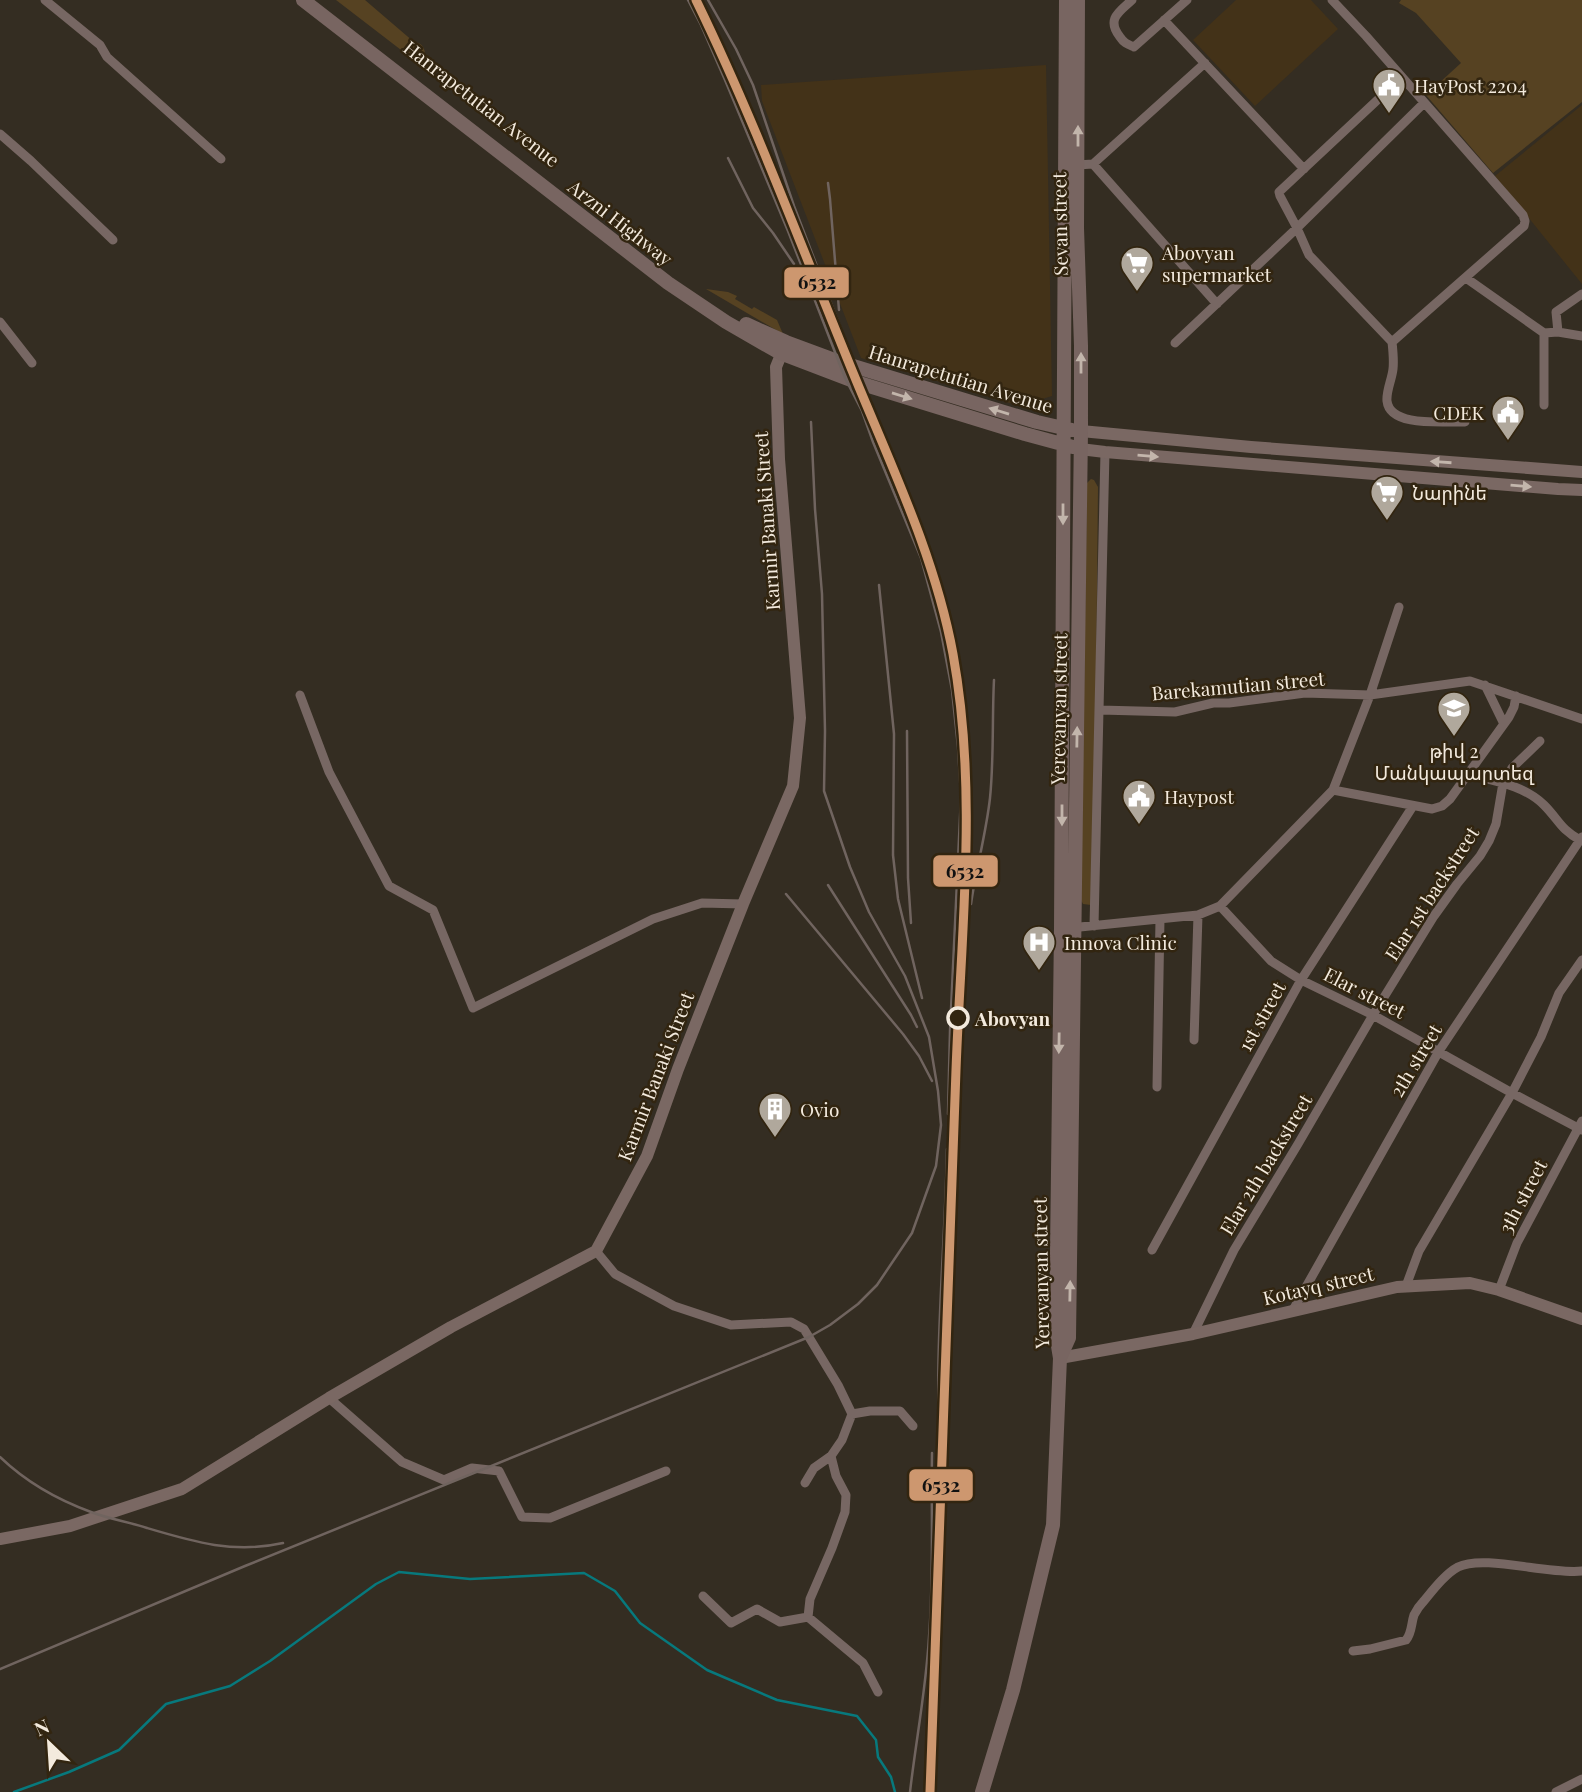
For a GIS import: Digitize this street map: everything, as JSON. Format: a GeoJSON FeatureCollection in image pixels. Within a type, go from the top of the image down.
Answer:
{"type":"FeatureCollection","features":[{"type":"Feature","properties":{"kind":"main road","name":"Arzni Highway"},"geometry":{"type":"LineString","coordinates":[[303,0],[668,283],[726,322],[786,351]]}},
{"type":"Feature","properties":{"kind":"main road","name":"Hanrapetutian Avenue"},"geometry":{"type":"LineString","coordinates":[[318,0],[684,284],[786,351],[856,382],[1080,449]]}},
{"type":"Feature","properties":{"kind":"main road","name":"Sevan street"},"geometry":{"type":"LineString","coordinates":[[1064,446],[1066,0]]}},
{"type":"Feature","properties":{"kind":"main road","name":"Sevan street"},"geometry":{"type":"LineString","coordinates":[[1078,0],[1085,164],[1077,228],[1081,346],[1080,449]]}},
{"type":"Feature","properties":{"kind":"main road","name":"Hanrapetutian Avenue"},"geometry":{"type":"LineString","coordinates":[[786,351],[839,362],[1037,422],[1081,432]]}},
{"type":"Feature","properties":{"kind":"main road","name":"Yerevanyan street"},"geometry":{"type":"LineString","coordinates":[[1064,446],[1068,928]]}},
{"type":"Feature","properties":{"kind":"main road","name":"Yerevanyan street"},"geometry":{"type":"LineString","coordinates":[[982,1792],[1013,1690],[1053,1525],[1060,1358],[1056,1334],[1080,449]]}},
{"type":"Feature","properties":{"kind":"street"},"geometry":{"type":"LineString","coordinates":[[45,0],[100,45],[107,57],[221,159]]}},
{"type":"Feature","properties":{"kind":"street"},"geometry":{"type":"LineString","coordinates":[[1132,0],[1116,15],[1113,24],[1125,43],[1134,47],[1186,0]]}},
{"type":"Feature","properties":{"kind":"street"},"geometry":{"type":"LineString","coordinates":[[1332,0],[1523,215],[1525,221],[1524,226],[1392,342]]}},
{"type":"Feature","properties":{"kind":"street"},"geometry":{"type":"LineString","coordinates":[[1164,20],[1304,169]]}},
{"type":"Feature","properties":{"kind":"street"},"geometry":{"type":"LineString","coordinates":[[1205,63],[1085,164],[1217,304]]}},
{"type":"Feature","properties":{"kind":"street"},"geometry":{"type":"LineString","coordinates":[[1402,77],[1279,191],[1309,255],[1392,342],[1393,369],[1387,405],[1394,414],[1409,420],[1465,422]]}},
{"type":"Feature","properties":{"kind":"street"},"geometry":{"type":"LineString","coordinates":[[1175,343],[1424,103]]}},
{"type":"Feature","properties":{"kind":"street"},"geometry":{"type":"LineString","coordinates":[[0,134],[31,160],[113,240]]}},
{"type":"Feature","properties":{"kind":"street"},"geometry":{"type":"LineString","coordinates":[[1466,278],[1544,333],[1582,336]]}},
{"type":"Feature","properties":{"kind":"street"},"geometry":{"type":"LineString","coordinates":[[1558,332],[1556,312],[1582,294]]}},
{"type":"Feature","properties":{"kind":"street"},"geometry":{"type":"LineString","coordinates":[[0,322],[32,363]]}},
{"type":"Feature","properties":{"kind":"street"},"geometry":{"type":"LineString","coordinates":[[1544,333],[1544,405]]}},
{"type":"Feature","properties":{"kind":"street","name":"Karmir Banaki Street"},"geometry":{"type":"LineString","coordinates":[[596,1251],[647,1156],[743,904],[793,786],[800,718],[779,459],[776,367],[786,351]]}},
{"type":"Feature","properties":{"kind":"street","name":"Hanrapetutian Avenue"},"geometry":{"type":"LineString","coordinates":[[1081,432],[1582,472]]}},
{"type":"Feature","properties":{"kind":"street","name":"Hanrapetutian Avenue"},"geometry":{"type":"LineString","coordinates":[[1080,449],[1582,490]]}},
{"type":"Feature","properties":{"kind":"street"},"geometry":{"type":"LineString","coordinates":[[1094,926],[1105,452]]}},
{"type":"Feature","properties":{"kind":"street"},"geometry":{"type":"LineString","coordinates":[[1068,928],[1198,915],[1220,906],[1333,790],[1370,695],[1399,607]]}},
{"type":"Feature","properties":{"kind":"street","name":"Barekamutian street"},"geometry":{"type":"LineString","coordinates":[[1100,710],[1175,712],[1213,703],[1305,692],[1370,695],[1469,681],[1582,719]]}},
{"type":"Feature","properties":{"kind":"street"},"geometry":{"type":"LineString","coordinates":[[1485,685],[1504,724]]}},
{"type":"Feature","properties":{"kind":"street"},"geometry":{"type":"LineString","coordinates":[[300,695],[329,772],[389,886],[433,910],[472,1008],[653,919],[702,902],[743,904]]}},
{"type":"Feature","properties":{"kind":"street"},"geometry":{"type":"LineString","coordinates":[[1333,790],[1413,806],[1442,806],[1450,799],[1504,724],[1514,707],[1516,696]]}},
{"type":"Feature","properties":{"kind":"street"},"geometry":{"type":"LineString","coordinates":[[1503,783],[1512,768],[1540,741]]}},
{"type":"Feature","properties":{"kind":"street"},"geometry":{"type":"LineString","coordinates":[[1467,774],[1519,788],[1544,804],[1562,828],[1581,839]]}},
{"type":"Feature","properties":{"kind":"street","name":"Elar 1st backstreet"},"geometry":{"type":"LineString","coordinates":[[1373,1015],[1434,916],[1489,841],[1496,824],[1503,783]]}},
{"type":"Feature","properties":{"kind":"street","name":"1st street"},"geometry":{"type":"LineString","coordinates":[[1152,1250],[1301,980],[1413,806]]}},
{"type":"Feature","properties":{"kind":"street","name":"2th street"},"geometry":{"type":"LineString","coordinates":[[1293,1310],[1439,1051],[1581,839]]}},
{"type":"Feature","properties":{"kind":"street","name":"Elar street"},"geometry":{"type":"LineString","coordinates":[[1220,906],[1271,961],[1301,980],[1373,1015],[1512,1093],[1581,1126]]}},
{"type":"Feature","properties":{"kind":"street"},"geometry":{"type":"LineString","coordinates":[[1195,1040],[1198,915]]}},
{"type":"Feature","properties":{"kind":"street"},"geometry":{"type":"LineString","coordinates":[[1157,1087],[1160,919]]}},
{"type":"Feature","properties":{"kind":"street"},"geometry":{"type":"LineString","coordinates":[[1406,1286],[1419,1251],[1512,1093],[1541,1037],[1559,993],[1582,960]]}},
{"type":"Feature","properties":{"kind":"street","name":"Elar 2th backstreet"},"geometry":{"type":"LineString","coordinates":[[1193,1334],[1234,1250],[1373,1015]]}},
{"type":"Feature","properties":{"kind":"street","name":"3th street"},"geometry":{"type":"LineString","coordinates":[[1499,1290],[1517,1243],[1581,1126]]}},
{"type":"Feature","properties":{"kind":"street"},"geometry":{"type":"LineString","coordinates":[[0,1539],[70,1527],[182,1489],[329,1398],[451,1327],[596,1251],[615,1274],[674,1306],[731,1325],[791,1322],[804,1329],[838,1385],[852,1415],[842,1440],[831,1456],[814,1468],[805,1483]]}},
{"type":"Feature","properties":{"kind":"street","name":"Kotayq street"},"geometry":{"type":"LineString","coordinates":[[1060,1358],[1193,1334],[1406,1286],[1470,1283],[1582,1318]]}},
{"type":"Feature","properties":{"kind":"street"},"geometry":{"type":"LineString","coordinates":[[329,1398],[401,1462],[433,1476],[444,1480],[472,1468],[499,1471],[522,1517],[550,1518],[666,1471]]}},
{"type":"Feature","properties":{"kind":"street"},"geometry":{"type":"LineString","coordinates":[[852,1415],[870,1411],[900,1411],[914,1426]]}},
{"type":"Feature","properties":{"kind":"street"},"geometry":{"type":"LineString","coordinates":[[808,1617],[810,1599],[845,1511],[846,1495],[836,1476],[831,1456]]}},
{"type":"Feature","properties":{"kind":"street"},"geometry":{"type":"LineString","coordinates":[[1353,1651],[1406,1640],[1414,1615],[1445,1578],[1459,1567],[1476,1563],[1582,1571]]}},
{"type":"Feature","properties":{"kind":"street"},"geometry":{"type":"LineString","coordinates":[[703,1597],[731,1623],[757,1609],[780,1622],[808,1617]]}},
{"type":"Feature","properties":{"kind":"street"},"geometry":{"type":"LineString","coordinates":[[808,1617],[863,1663],[878,1692]]}},
{"type":"Feature","properties":{"kind":"street"},"geometry":{"type":"LineString","coordinates":[[1556,1792],[1582,1779]]}},
{"type":"Feature","properties":{"kind":"shaded area"},"geometry":{"type":"Polygon","coordinates":[[[336,0],[365,0],[414,42],[422,45],[425,53],[418,63],[336,0]]]}},
{"type":"Feature","properties":{"kind":"shaded area"},"geometry":{"type":"Polygon","coordinates":[[[1236,0],[1311,0],[1338,29],[1255,106],[1193,40],[1236,0]]]}},
{"type":"Feature","properties":{"kind":"shaded area"},"geometry":{"type":"Polygon","coordinates":[[[1401,0],[1582,0],[1582,102],[1493,173],[1426,95],[1461,63],[1416,13],[1399,3],[1401,0]]]}},
{"type":"Feature","properties":{"kind":"shaded area"},"geometry":{"type":"Polygon","coordinates":[[[1046,65],[1052,396],[1020,406],[861,358],[762,101],[761,85],[1046,65]]]}},
{"type":"Feature","properties":{"kind":"shaded area"},"geometry":{"type":"Polygon","coordinates":[[[1582,105],[1582,284],[1495,176],[1582,105]]]}},
{"type":"Feature","properties":{"kind":"shaded area"},"geometry":{"type":"Polygon","coordinates":[[[706,289],[737,296],[735,299],[777,320],[783,334],[706,289]]]}},
{"type":"Feature","properties":{"kind":"shaded area"},"geometry":{"type":"Polygon","coordinates":[[[1091,479],[1098,487],[1094,898],[1091,905],[1083,904],[1081,900],[1087,483],[1091,479]]]}},
{"type":"Feature","properties":{"kind":"waterway"},"geometry":{"type":"LineString","coordinates":[[14,1792],[119,1750],[166,1704],[230,1686],[270,1661],[376,1584],[399,1572],[470,1579],[584,1573],[615,1591],[640,1623],[707,1670],[777,1700],[857,1716],[876,1740],[878,1757],[891,1777],[895,1792]]}},
{"type":"Feature","properties":{"kind":"railway"},"geometry":{"type":"LineString","coordinates":[[688,0],[725,80],[921,558],[941,632],[952,690],[961,796],[948,1114]]}},
{"type":"Feature","properties":{"kind":"railway"},"geometry":{"type":"LineString","coordinates":[[708,0],[753,85],[794,206],[855,366],[895,459]]}},
{"type":"Feature","properties":{"kind":"railway"},"geometry":{"type":"LineString","coordinates":[[728,158],[753,208],[794,264]]}},
{"type":"Feature","properties":{"kind":"railway"},"geometry":{"type":"LineString","coordinates":[[828,183],[839,310]]}},
{"type":"Feature","properties":{"kind":"railway"},"geometry":{"type":"LineString","coordinates":[[0,1669],[245,1566],[809,1337],[858,1304],[877,1285],[912,1233],[936,1166],[941,1125],[938,1091],[929,1037],[905,976],[869,912],[850,867],[824,791],[822,594],[811,422]]}},
{"type":"Feature","properties":{"kind":"railway"},"geometry":{"type":"LineString","coordinates":[[879,585],[894,734],[893,855],[898,899],[922,998]]}},
{"type":"Feature","properties":{"kind":"railway"},"geometry":{"type":"LineString","coordinates":[[971,904],[990,798],[994,680]]}},
{"type":"Feature","properties":{"kind":"railway"},"geometry":{"type":"LineString","coordinates":[[907,731],[911,923]]}},
{"type":"Feature","properties":{"kind":"railway"},"geometry":{"type":"LineString","coordinates":[[828,885],[917,1027]]}},
{"type":"Feature","properties":{"kind":"railway"},"geometry":{"type":"LineString","coordinates":[[786,894],[903,1034],[932,1081]]}},
{"type":"Feature","properties":{"kind":"railway"},"geometry":{"type":"LineString","coordinates":[[942,1474],[938,1393],[947,1149]]}},
{"type":"Feature","properties":{"kind":"railway"},"geometry":{"type":"LineString","coordinates":[[910,1792],[926,1676],[931,1614],[932,1453]]}},
{"type":"Feature","properties":{"kind":"railway"},"geometry":{"type":"LineString","coordinates":[[0,1457],[54,1496],[105,1517],[214,1545],[248,1547],[283,1543]]}},
{"type":"Feature","properties":{"kind":"transit line","name":"6532"},"geometry":{"type":"LineString","coordinates":[[696,0],[756,133],[921,541],[945,616],[961,706],[965,757],[966,862],[930,1792]]}},
{"type":"Feature","properties":{"kind":"place","name":"HayPost 2204"},"geometry":{"type":"Point","coordinates":[1389,115]}},
{"type":"Feature","properties":{"kind":"place","name":"Abovyan supermarket"},"geometry":{"type":"Point","coordinates":[1137,293]}},
{"type":"Feature","properties":{"kind":"place","name":"CDEK"},"geometry":{"type":"Point","coordinates":[1508,442]}},
{"type":"Feature","properties":{"kind":"place","name":"Նարինե"},"geometry":{"type":"Point","coordinates":[1387,522]}},
{"type":"Feature","properties":{"kind":"place","name":"թիվ 2 Մանկապարտեզ"},"geometry":{"type":"Point","coordinates":[1454,738]}},
{"type":"Feature","properties":{"kind":"place","name":"Haypost"},"geometry":{"type":"Point","coordinates":[1139,826]}},
{"type":"Feature","properties":{"kind":"place","name":"Innova Clinic"},"geometry":{"type":"Point","coordinates":[1039,972]}},
{"type":"Feature","properties":{"kind":"place","name":"Abovyan"},"geometry":{"type":"Point","coordinates":[958,1018]}},
{"type":"Feature","properties":{"kind":"place","name":"Ovio"},"geometry":{"type":"Point","coordinates":[775,1139]}}]}
